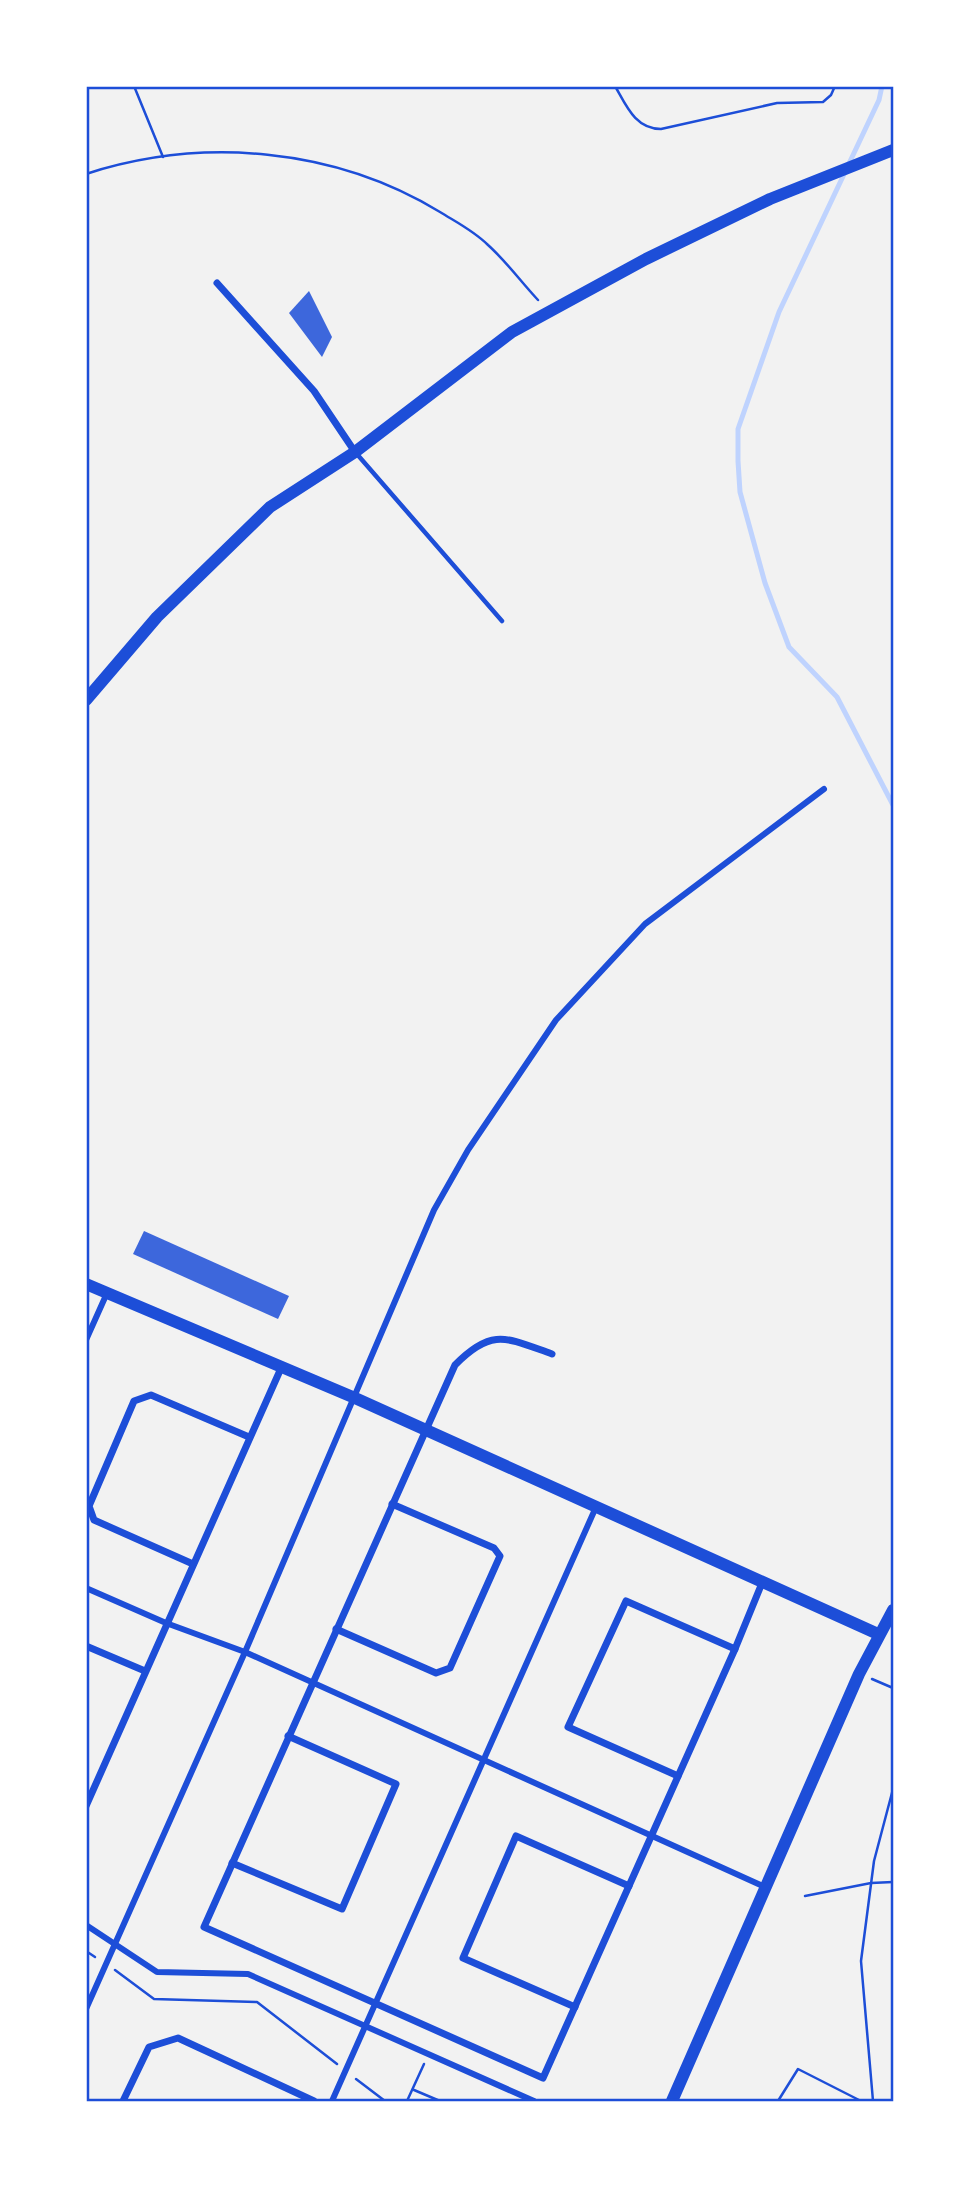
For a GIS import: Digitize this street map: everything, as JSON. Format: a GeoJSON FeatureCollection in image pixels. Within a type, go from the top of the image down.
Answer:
{"type":"FeatureCollection","features":[{"type":"Feature","properties":{"kind":"street"},"geometry":{"type":"LineString","coordinates":[[86,700],[158,617],[270,507],[355,452],[513,332],[646,259],[799,187],[893,150]]}},
{"type":"Feature","properties":{"kind":"street"},"geometry":{"type":"LineString","coordinates":[[217,283],[314,391],[355,452]]}},
{"type":"Feature","properties":{"kind":"street"},"geometry":{"type":"LineString","coordinates":[[86,2009],[245,1652],[434,1210],[468,1150],[556,1020],[645,924],[824,789]]}},
{"type":"Feature","properties":{"kind":"street"},"geometry":{"type":"LineString","coordinates":[[86,1284],[355,1398],[878,1633]]}},
{"type":"Feature","properties":{"kind":"street"},"geometry":{"type":"LineString","coordinates":[[86,1340],[107,1293]]}},
{"type":"Feature","properties":{"kind":"street"},"geometry":{"type":"LineString","coordinates":[[552,1354],[513,1340],[486,1339],[455,1365],[424,1429],[204,1927],[543,2078],[762,1583]]}},
{"type":"Feature","properties":{"kind":"street"},"geometry":{"type":"LineString","coordinates":[[86,1804],[282,1366]]}},
{"type":"Feature","properties":{"kind":"street"},"geometry":{"type":"LineString","coordinates":[[193,1564],[94,1520],[89,1506],[134,1401],[151,1395],[249,1437]]}},
{"type":"Feature","properties":{"kind":"street"},"geometry":{"type":"LineString","coordinates":[[336,1629],[436,1673],[450,1668],[500,1556],[494,1548],[391,1504]]}},
{"type":"Feature","properties":{"kind":"street"},"geometry":{"type":"LineString","coordinates":[[332,2101],[596,1507]]}},
{"type":"Feature","properties":{"kind":"street"},"geometry":{"type":"LineString","coordinates":[[86,1588],[166,1623],[245,1652],[765,1887]]}},
{"type":"Feature","properties":{"kind":"street"},"geometry":{"type":"LineString","coordinates":[[678,1776],[568,1727],[626,1601],[735,1649]]}},
{"type":"Feature","properties":{"kind":"street"},"geometry":{"type":"LineString","coordinates":[[672,2101],[859,1674],[878,1633],[893,1610]]}},
{"type":"Feature","properties":{"kind":"street"},"geometry":{"type":"LineString","coordinates":[[86,1646],[145,1671]]}},
{"type":"Feature","properties":{"kind":"street"},"geometry":{"type":"LineString","coordinates":[[232,1863],[342,1909],[396,1784],[288,1736]]}},
{"type":"Feature","properties":{"kind":"street"},"geometry":{"type":"LineString","coordinates":[[575,2007],[463,1958],[516,1836],[629,1886]]}},
{"type":"Feature","properties":{"kind":"street"},"geometry":{"type":"LineString","coordinates":[[86,1925],[157,1972],[248,1974],[534,2101]]}},
{"type":"Feature","properties":{"kind":"street"},"geometry":{"type":"LineString","coordinates":[[127,2100],[149,2046],[178,2038],[314,2101]]}},
{"type":"Feature","properties":{"kind":"lane"},"geometry":{"type":"LineString","coordinates":[[355,452],[502,621]]}},
{"type":"Feature","properties":{"kind":"path"},"geometry":{"type":"LineString","coordinates":[[134,86],[163,157]]}},
{"type":"Feature","properties":{"kind":"path"},"geometry":{"type":"LineString","coordinates":[[615,86],[632,116],[642,124],[652,129],[672,129],[748,108],[777,103],[823,102],[831,96],[835,86]]}},
{"type":"Feature","properties":{"kind":"path"},"geometry":{"type":"LineString","coordinates":[[86,174],[163,157],[220,153],[290,157],[361,173],[398,187],[487,243],[548,312]]}},
{"type":"Feature","properties":{"kind":"path"},"geometry":{"type":"LineString","coordinates":[[859,1674],[893,1688]]}},
{"type":"Feature","properties":{"kind":"path"},"geometry":{"type":"LineString","coordinates":[[873,2101],[861,1961],[871,1882],[893,1789]]}},
{"type":"Feature","properties":{"kind":"path"},"geometry":{"type":"LineString","coordinates":[[805,1896],[871,1882],[893,1882]]}},
{"type":"Feature","properties":{"kind":"path"},"geometry":{"type":"LineString","coordinates":[[86,1951],[154,1999],[257,2002],[385,2101]]}},
{"type":"Feature","properties":{"kind":"path"},"geometry":{"type":"LineString","coordinates":[[407,2101],[428,2054]]}},
{"type":"Feature","properties":{"kind":"path"},"geometry":{"type":"LineString","coordinates":[[778,2101],[798,2069],[861,2101]]}},
{"type":"Feature","properties":{"kind":"path"},"geometry":{"type":"LineString","coordinates":[[412,2089],[440,2101]]}},
{"type":"Feature","properties":{"kind":"building"},"geometry":{"type":"Polygon","coordinates":[[[309,291],[332,337],[322,357],[289,313],[309,291]]]}},
{"type":"Feature","properties":{"kind":"building"},"geometry":{"type":"Polygon","coordinates":[[[144,1231],[289,1296],[278,1319],[133,1254],[144,1231]]]}},
{"type":"Feature","properties":{"kind":"waterway"},"geometry":{"type":"LineString","coordinates":[[882,86],[879,100],[779,312],[738,429],[738,461],[740,492],[765,583],[789,647],[837,697],[893,805]]}}]}
